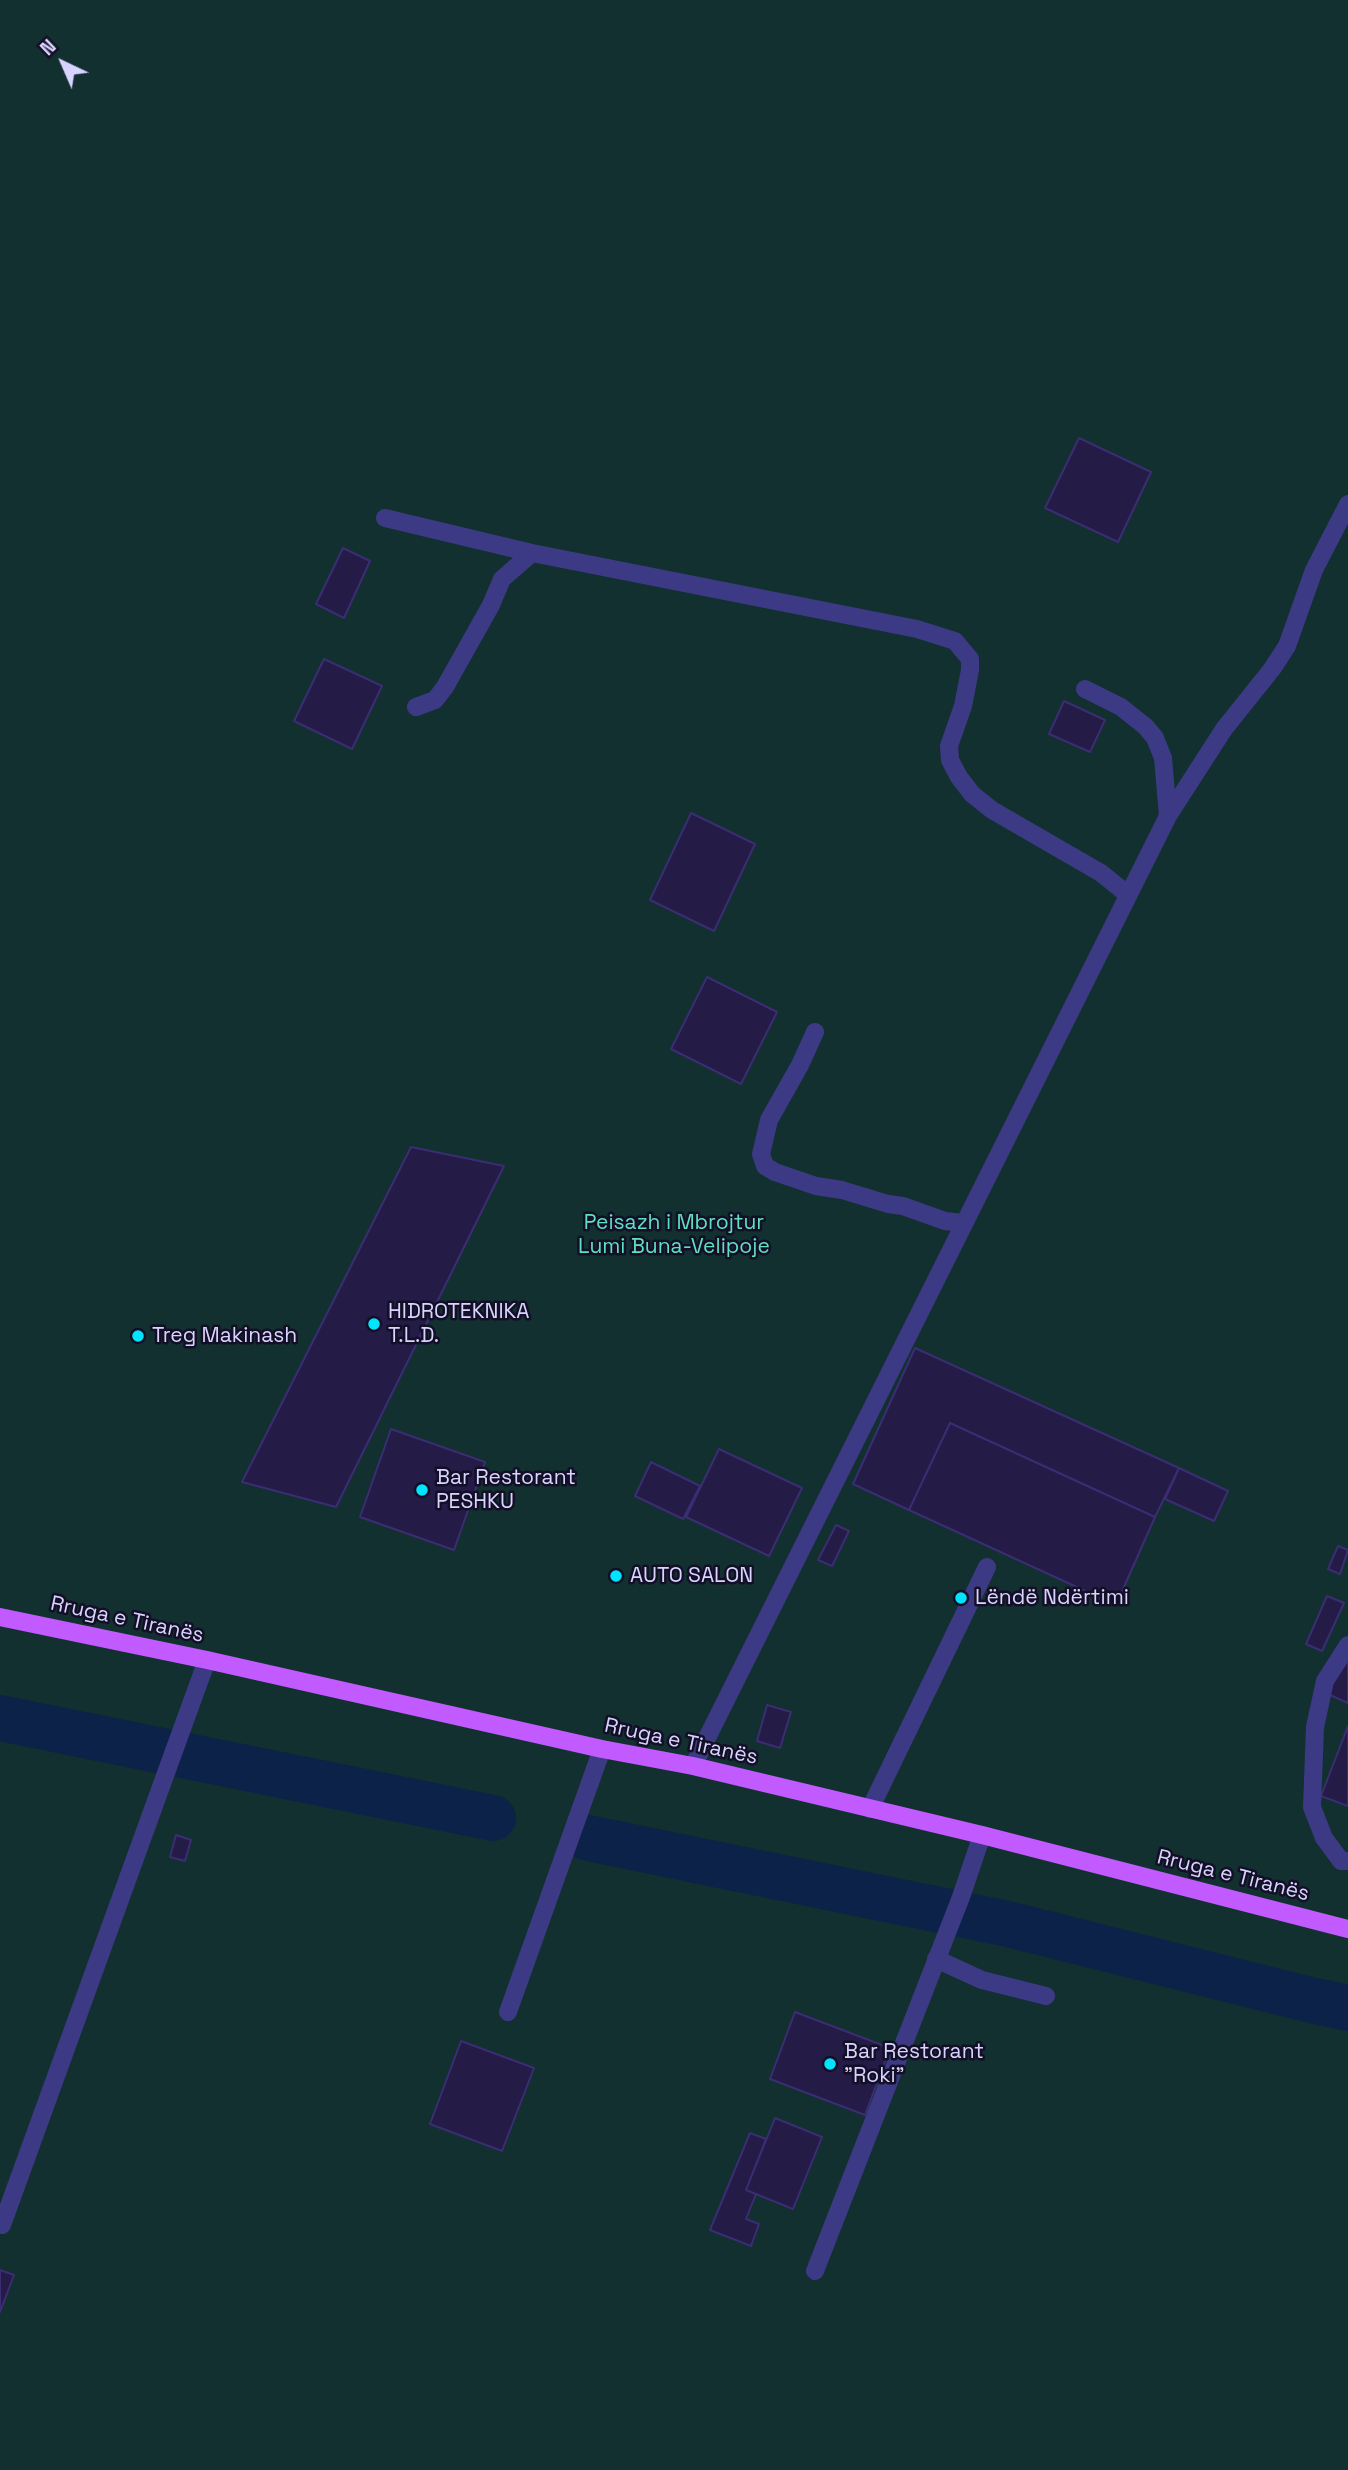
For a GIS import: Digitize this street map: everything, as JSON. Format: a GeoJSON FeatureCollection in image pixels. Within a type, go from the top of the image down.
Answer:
{"type":"FeatureCollection","features":[{"type":"Feature","properties":{"kind":"main road","name":"Rruga e Tiranës"},"geometry":{"type":"LineString","coordinates":[[0,1617],[207,1660],[602,1749],[693,1766],[982,1835],[1348,1929]]}},
{"type":"Feature","properties":{"kind":"lane"},"geometry":{"type":"LineString","coordinates":[[693,1766],[1127,894],[1136,883],[1168,816],[1224,729],[1287,646],[1314,570],[1348,504]]}},
{"type":"Feature","properties":{"kind":"lane"},"geometry":{"type":"LineString","coordinates":[[385,518],[532,553],[917,629],[955,641],[970,659],[963,706],[949,746],[950,760],[959,777],[972,794],[992,810],[1092,867],[1127,894]]}},
{"type":"Feature","properties":{"kind":"lane"},"geometry":{"type":"LineString","coordinates":[[416,707],[435,700],[446,687],[453,669],[471,644],[502,579],[532,553]]}},
{"type":"Feature","properties":{"kind":"lane"},"geometry":{"type":"LineString","coordinates":[[1085,689],[1121,707],[1155,738],[1164,766],[1168,816]]}},
{"type":"Feature","properties":{"kind":"lane"},"geometry":{"type":"LineString","coordinates":[[815,1032],[769,1121],[761,1154],[765,1166],[816,1186],[842,1190],[945,1221],[963,1223]]}},
{"type":"Feature","properties":{"kind":"lane"},"geometry":{"type":"LineString","coordinates":[[870,1809],[987,1567]]}},
{"type":"Feature","properties":{"kind":"lane"},"geometry":{"type":"LineString","coordinates":[[1348,1645],[1325,1681],[1315,1727],[1312,1807],[1324,1838],[1341,1861],[1348,1861]]}},
{"type":"Feature","properties":{"kind":"lane"},"geometry":{"type":"LineString","coordinates":[[2,2225],[207,1660]]}},
{"type":"Feature","properties":{"kind":"lane"},"geometry":{"type":"LineString","coordinates":[[508,2012],[602,1749]]}},
{"type":"Feature","properties":{"kind":"lane"},"geometry":{"type":"LineString","coordinates":[[815,2271],[961,1897],[982,1835]]}},
{"type":"Feature","properties":{"kind":"lane"},"geometry":{"type":"LineString","coordinates":[[938,1954],[982,1980],[1046,1996]]}},
{"type":"Feature","properties":{"kind":"green space","name":"Peisazh i Mbrojtur Lumi Buna-Velipoje"},"geometry":{"type":"Polygon","coordinates":[[[0,0],[1348,0],[1348,2470],[0,2470],[0,0]]]}},
{"type":"Feature","properties":{"kind":"building"},"geometry":{"type":"Polygon","coordinates":[[[1079,438],[1151,472],[1118,542],[1045,508],[1079,438]]]}},
{"type":"Feature","properties":{"kind":"building"},"geometry":{"type":"Polygon","coordinates":[[[343,548],[370,561],[344,618],[316,604],[343,548]]]}},
{"type":"Feature","properties":{"kind":"building"},"geometry":{"type":"Polygon","coordinates":[[[324,659],[382,686],[352,749],[294,721],[324,659]]]}},
{"type":"Feature","properties":{"kind":"building"},"geometry":{"type":"Polygon","coordinates":[[[1064,701],[1105,720],[1090,752],[1049,734],[1064,701]]]}},
{"type":"Feature","properties":{"kind":"building"},"geometry":{"type":"Polygon","coordinates":[[[691,813],[755,844],[714,931],[650,900],[691,813]]]}},
{"type":"Feature","properties":{"kind":"building"},"geometry":{"type":"Polygon","coordinates":[[[707,977],[777,1012],[741,1084],[671,1049],[707,977]]]}},
{"type":"Feature","properties":{"kind":"building","name":"HIDROTEKNIKA T.L.D."},"geometry":{"type":"Polygon","coordinates":[[[411,1147],[504,1166],[336,1507],[242,1482],[411,1147]]]}},
{"type":"Feature","properties":{"kind":"building"},"geometry":{"type":"Polygon","coordinates":[[[915,1348],[1179,1468],[1155,1517],[950,1423],[909,1510],[853,1484],[915,1348]]]}},
{"type":"Feature","properties":{"kind":"building"},"geometry":{"type":"Polygon","coordinates":[[[950,1423],[1155,1517],[1116,1605],[909,1510],[950,1423]]]}},
{"type":"Feature","properties":{"kind":"building","name":"Bar Restorant PESHKU"},"geometry":{"type":"Polygon","coordinates":[[[391,1429],[485,1462],[454,1550],[360,1517],[391,1429]]]}},
{"type":"Feature","properties":{"kind":"building"},"geometry":{"type":"Polygon","coordinates":[[[719,1449],[802,1488],[769,1556],[686,1517],[719,1449]]]}},
{"type":"Feature","properties":{"kind":"building"},"geometry":{"type":"Polygon","coordinates":[[[651,1462],[700,1486],[683,1519],[635,1496],[651,1462]]]}},
{"type":"Feature","properties":{"kind":"building"},"geometry":{"type":"Polygon","coordinates":[[[1179,1468],[1228,1491],[1214,1521],[1165,1499],[1179,1468]]]}},
{"type":"Feature","properties":{"kind":"building"},"geometry":{"type":"Polygon","coordinates":[[[836,1525],[849,1531],[832,1566],[818,1560],[836,1525]]]}},
{"type":"Feature","properties":{"kind":"building"},"geometry":{"type":"Polygon","coordinates":[[[1338,1546],[1348,1550],[1340,1574],[1328,1569],[1338,1546]]]}},
{"type":"Feature","properties":{"kind":"building"},"geometry":{"type":"Polygon","coordinates":[[[1327,1596],[1344,1603],[1322,1651],[1306,1644],[1327,1596]]]}},
{"type":"Feature","properties":{"kind":"building"},"geometry":{"type":"Polygon","coordinates":[[[1348,1658],[1348,1703],[1326,1693],[1348,1658]]]}},
{"type":"Feature","properties":{"kind":"building"},"geometry":{"type":"Polygon","coordinates":[[[767,1705],[791,1712],[780,1748],[757,1741],[767,1705]]]}},
{"type":"Feature","properties":{"kind":"building"},"geometry":{"type":"Polygon","coordinates":[[[1348,1726],[1348,1806],[1321,1796],[1348,1726]]]}},
{"type":"Feature","properties":{"kind":"building"},"geometry":{"type":"Polygon","coordinates":[[[176,1835],[191,1840],[185,1861],[170,1857],[176,1835]]]}},
{"type":"Feature","properties":{"kind":"building","name":"Bar Restorant \"Roki\""},"geometry":{"type":"Polygon","coordinates":[[[795,2012],[890,2048],[865,2115],[770,2079],[795,2012]]]}},
{"type":"Feature","properties":{"kind":"building"},"geometry":{"type":"Polygon","coordinates":[[[461,2041],[534,2068],[502,2151],[430,2124],[461,2041]]]}},
{"type":"Feature","properties":{"kind":"building"},"geometry":{"type":"Polygon","coordinates":[[[775,2118],[822,2137],[793,2209],[746,2190],[775,2118]]]}},
{"type":"Feature","properties":{"kind":"building"},"geometry":{"type":"Polygon","coordinates":[[[750,2133],[766,2139],[746,2190],[756,2194],[746,2219],[759,2224],[751,2246],[710,2230],[750,2133]]]}},
{"type":"Feature","properties":{"kind":"building"},"geometry":{"type":"Polygon","coordinates":[[[0,2270],[14,2275],[0,2312],[0,2270]]]}},
{"type":"Feature","properties":{"kind":"waterway"},"geometry":{"type":"LineString","coordinates":[[0,1718],[493,1818]]}},
{"type":"Feature","properties":{"kind":"waterway"},"geometry":{"type":"LineString","coordinates":[[588,1838],[1008,1924],[1348,2008]]}},
{"type":"Feature","properties":{"kind":"place","name":"HIDROTEKNIKA T.L.D."},"geometry":{"type":"Point","coordinates":[374,1324]}},
{"type":"Feature","properties":{"kind":"place","name":"Treg Makinash"},"geometry":{"type":"Point","coordinates":[138,1336]}},
{"type":"Feature","properties":{"kind":"place","name":"Bar Restorant PESHKU"},"geometry":{"type":"Point","coordinates":[422,1490]}},
{"type":"Feature","properties":{"kind":"place","name":"AUTO SALON"},"geometry":{"type":"Point","coordinates":[616,1576]}},
{"type":"Feature","properties":{"kind":"place","name":"Lëndë Ndërtimi"},"geometry":{"type":"Point","coordinates":[961,1598]}},
{"type":"Feature","properties":{"kind":"place","name":"Bar Restorant \"Roki\""},"geometry":{"type":"Point","coordinates":[830,2064]}}]}
